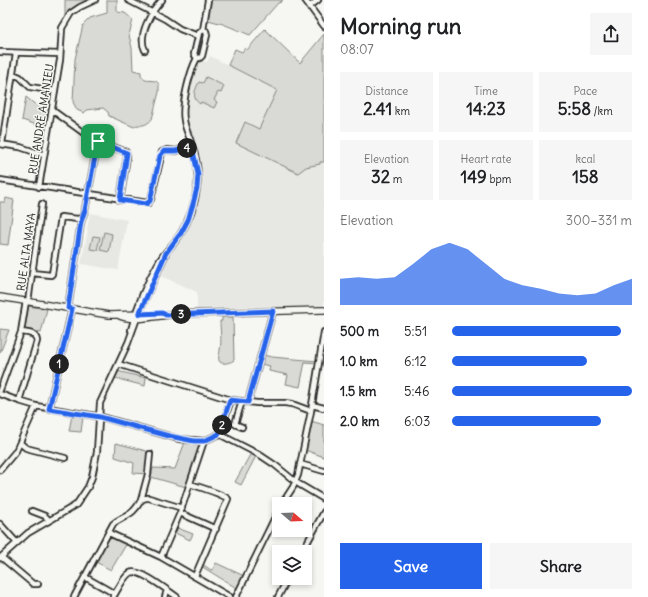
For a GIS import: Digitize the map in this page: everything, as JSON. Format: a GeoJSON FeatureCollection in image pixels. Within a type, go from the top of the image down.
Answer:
{"type":"FeatureCollection","features":[{"type":"Feature","properties":{"kind":"main road"},"geometry":{"type":"LineString","coordinates":[[0,297],[70,309],[118,315],[122,318],[136,316],[162,317],[166,315],[324,310]]}},
{"type":"Feature","properties":{"kind":"street","name":"RUE ANDRÉ AMANIEU"},"geometry":{"type":"LineString","coordinates":[[39,187],[55,91],[62,28],[67,18],[76,9],[95,0]]}},
{"type":"Feature","properties":{"kind":"street"},"geometry":{"type":"LineString","coordinates":[[128,0],[165,19],[180,29],[198,36]]}},
{"type":"Feature","properties":{"kind":"street"},"geometry":{"type":"LineString","coordinates":[[145,50],[143,46],[145,27],[162,0]]}},
{"type":"Feature","properties":{"kind":"street"},"geometry":{"type":"LineString","coordinates":[[38,584],[33,584],[1,557],[28,533],[76,505],[88,487],[92,477],[96,457],[100,403],[126,347],[136,316],[166,253],[181,233],[188,220],[197,188],[198,174],[192,146],[184,120],[183,107],[197,58],[194,54],[198,36],[203,30],[208,0]]}},
{"type":"Feature","properties":{"kind":"street"},"geometry":{"type":"LineString","coordinates":[[305,0],[324,26]]}},
{"type":"Feature","properties":{"kind":"street"},"geometry":{"type":"LineString","coordinates":[[309,7],[318,0]]}},
{"type":"Feature","properties":{"kind":"street"},"geometry":{"type":"LineString","coordinates":[[197,58],[202,56],[207,35],[206,31],[203,30]]}},
{"type":"Feature","properties":{"kind":"street"},"geometry":{"type":"LineString","coordinates":[[0,52],[60,54]]}},
{"type":"Feature","properties":{"kind":"street"},"geometry":{"type":"LineString","coordinates":[[16,53],[14,74],[1,144],[20,147],[44,155]]}},
{"type":"Feature","properties":{"kind":"street"},"geometry":{"type":"LineString","coordinates":[[14,74],[20,77],[30,87],[55,91]]}},
{"type":"Feature","properties":{"kind":"street"},"geometry":{"type":"LineString","coordinates":[[52,110],[70,124],[98,141],[127,153],[120,200]]}},
{"type":"Feature","properties":{"kind":"street"},"geometry":{"type":"LineString","coordinates":[[49,409],[70,309],[82,218],[98,141]]}},
{"type":"Feature","properties":{"kind":"street"},"geometry":{"type":"LineString","coordinates":[[0,180],[146,204],[152,200],[162,152],[167,150],[176,151],[192,146]]}},
{"type":"Feature","properties":{"kind":"street","name":"RUE ALTA MAYA"},"geometry":{"type":"LineString","coordinates":[[0,390],[21,332],[32,273],[42,204]]}},
{"type":"Feature","properties":{"kind":"street"},"geometry":{"type":"LineString","coordinates":[[32,273],[52,274],[62,210]]}},
{"type":"Feature","properties":{"kind":"street"},"geometry":{"type":"LineString","coordinates":[[61,217],[82,218]]}},
{"type":"Feature","properties":{"kind":"street"},"geometry":{"type":"LineString","coordinates":[[248,402],[273,311]]}},
{"type":"Feature","properties":{"kind":"street"},"geometry":{"type":"LineString","coordinates":[[19,402],[37,341],[34,334],[21,332]]}},
{"type":"Feature","properties":{"kind":"street"},"geometry":{"type":"LineString","coordinates":[[286,497],[295,482],[300,464],[311,412],[324,332]]}},
{"type":"Feature","properties":{"kind":"street"},"geometry":{"type":"LineString","coordinates":[[118,364],[230,400],[262,404],[292,404],[311,412]]}},
{"type":"Feature","properties":{"kind":"street"},"geometry":{"type":"LineString","coordinates":[[318,366],[324,367]]}},
{"type":"Feature","properties":{"kind":"street"},"geometry":{"type":"LineString","coordinates":[[0,394],[19,402],[49,409],[99,417],[169,436],[194,441],[204,441],[219,434],[230,400]]}},
{"type":"Feature","properties":{"kind":"street"},"geometry":{"type":"LineString","coordinates":[[242,401],[235,424],[242,427]]}},
{"type":"Feature","properties":{"kind":"street"},"geometry":{"type":"LineString","coordinates":[[312,405],[324,408]]}},
{"type":"Feature","properties":{"kind":"street"},"geometry":{"type":"LineString","coordinates":[[0,470],[16,451],[36,406]]}},
{"type":"Feature","properties":{"kind":"street"},"geometry":{"type":"LineString","coordinates":[[219,434],[275,465],[295,482],[324,499]]}},
{"type":"Feature","properties":{"kind":"street"},"geometry":{"type":"LineString","coordinates":[[161,556],[182,508],[204,441]]}},
{"type":"Feature","properties":{"kind":"street"},"geometry":{"type":"LineString","coordinates":[[20,442],[26,448],[65,458]]}},
{"type":"Feature","properties":{"kind":"street"},"geometry":{"type":"LineString","coordinates":[[74,597],[113,524],[132,513],[141,500],[148,474],[150,454]]}},
{"type":"Feature","properties":{"kind":"street"},"geometry":{"type":"LineString","coordinates":[[300,464],[324,471]]}},
{"type":"Feature","properties":{"kind":"street"},"geometry":{"type":"LineString","coordinates":[[190,484],[226,496],[228,499],[195,576]]}},
{"type":"Feature","properties":{"kind":"street"},"geometry":{"type":"LineString","coordinates":[[141,500],[149,498],[182,508]]}},
{"type":"Feature","properties":{"kind":"street"},"geometry":{"type":"LineString","coordinates":[[32,511],[45,516],[49,520]]}},
{"type":"Feature","properties":{"kind":"street"},"geometry":{"type":"LineString","coordinates":[[306,545],[324,512]]}},
{"type":"Feature","properties":{"kind":"street"},"geometry":{"type":"LineString","coordinates":[[180,513],[216,529]]}},
{"type":"Feature","properties":{"kind":"street"},"geometry":{"type":"LineString","coordinates":[[236,597],[272,523]]}},
{"type":"Feature","properties":{"kind":"street"},"geometry":{"type":"LineString","coordinates":[[0,524],[16,543]]}},
{"type":"Feature","properties":{"kind":"street"},"geometry":{"type":"LineString","coordinates":[[109,533],[161,556],[230,597]]}},
{"type":"Feature","properties":{"kind":"street"},"geometry":{"type":"LineString","coordinates":[[85,577],[114,595],[126,576],[134,572],[143,575],[177,597]]}},
{"type":"Feature","properties":{"kind":"street"},"geometry":{"type":"LineString","coordinates":[[278,597],[284,585]]}},
{"type":"Feature","properties":{"kind":"street"},"geometry":{"type":"LineString","coordinates":[[165,597],[167,590]]}},
{"type":"Feature","properties":{"kind":"shaded area"},"geometry":{"type":"Polygon","coordinates":[[[65,0],[88,0],[76,6],[65,17],[65,0]]]}},
{"type":"Feature","properties":{"kind":"shaded area"},"geometry":{"type":"Polygon","coordinates":[[[107,0],[117,0],[117,12],[125,13],[133,20],[129,35],[132,48],[133,70],[141,72],[141,75],[145,80],[156,81],[159,84],[159,92],[152,119],[144,125],[137,125],[134,127],[109,116],[108,112],[103,108],[87,110],[84,113],[77,110],[73,102],[75,59],[83,25],[90,18],[107,13],[107,0]]]}},
{"type":"Feature","properties":{"kind":"shaded area"},"geometry":{"type":"Polygon","coordinates":[[[211,0],[283,0],[278,3],[250,35],[223,24],[208,20],[211,0]]]}},
{"type":"Feature","properties":{"kind":"shaded area"},"geometry":{"type":"Polygon","coordinates":[[[265,29],[300,63],[324,34],[324,162],[306,167],[298,173],[236,143],[245,122],[259,129],[277,90],[228,65],[235,49],[242,52],[245,48],[247,50],[265,29]]]}},
{"type":"Feature","properties":{"kind":"shaded area"},"geometry":{"type":"Polygon","coordinates":[[[202,32],[205,33],[204,41],[202,42],[201,46],[203,47],[199,56],[197,53],[202,32]]]}},
{"type":"Feature","properties":{"kind":"shaded area"},"geometry":{"type":"Polygon","coordinates":[[[210,56],[324,113],[324,306],[197,309],[197,292],[159,275],[166,258],[181,236],[197,198],[200,183],[200,168],[197,148],[186,121],[186,103],[195,69],[199,62],[207,62],[210,56]]]}},
{"type":"Feature","properties":{"kind":"shaded area"},"geometry":{"type":"Polygon","coordinates":[[[206,77],[224,86],[221,93],[218,92],[214,100],[217,102],[214,108],[201,102],[200,104],[195,99],[195,91],[199,82],[203,83],[206,77]]]}},
{"type":"Feature","properties":{"kind":"shaded area"},"geometry":{"type":"Polygon","coordinates":[[[26,97],[48,115],[46,128],[22,120],[26,97]]]}},
{"type":"Feature","properties":{"kind":"shaded area"},"geometry":{"type":"Polygon","coordinates":[[[6,198],[14,200],[8,245],[0,244],[0,202],[5,202],[6,198]]]}},
{"type":"Feature","properties":{"kind":"shaded area"},"geometry":{"type":"Polygon","coordinates":[[[90,213],[127,220],[118,270],[81,264],[90,213]]]}},
{"type":"Feature","properties":{"kind":"shaded area"},"geometry":{"type":"Polygon","coordinates":[[[104,232],[112,234],[109,252],[100,250],[104,232]]]}},
{"type":"Feature","properties":{"kind":"shaded area"},"geometry":{"type":"Polygon","coordinates":[[[93,236],[100,237],[97,250],[90,249],[93,236]]]}},
{"type":"Feature","properties":{"kind":"shaded area"},"geometry":{"type":"Polygon","coordinates":[[[28,306],[47,309],[41,333],[26,330],[24,327],[28,306]]]}},
{"type":"Feature","properties":{"kind":"shaded area"},"geometry":{"type":"Polygon","coordinates":[[[222,317],[233,317],[234,360],[225,363],[221,363],[219,359],[221,343],[220,321],[222,321],[222,317]]]}},
{"type":"Feature","properties":{"kind":"shaded area"},"geometry":{"type":"Polygon","coordinates":[[[0,329],[9,330],[0,353],[0,329]]]}},
{"type":"Feature","properties":{"kind":"shaded area"},"geometry":{"type":"Polygon","coordinates":[[[263,355],[317,361],[316,363],[305,362],[300,387],[286,384],[288,375],[269,371],[270,366],[261,364],[263,355]]]}},
{"type":"Feature","properties":{"kind":"shaded area"},"geometry":{"type":"Polygon","coordinates":[[[117,371],[146,378],[145,386],[114,378],[117,371]]]}},
{"type":"Feature","properties":{"kind":"shaded area"},"geometry":{"type":"Polygon","coordinates":[[[72,415],[83,417],[81,432],[69,431],[72,415]]]}},
{"type":"Feature","properties":{"kind":"shaded area"},"geometry":{"type":"Polygon","coordinates":[[[311,421],[324,425],[324,457],[305,450],[311,421]]]}},
{"type":"Feature","properties":{"kind":"shaded area"},"geometry":{"type":"Polygon","coordinates":[[[185,442],[199,445],[200,448],[186,487],[151,477],[153,468],[175,469],[185,442]]]}},
{"type":"Feature","properties":{"kind":"shaded area"},"geometry":{"type":"Polygon","coordinates":[[[116,443],[150,452],[147,474],[133,473],[134,463],[115,457],[116,443]]]}},
{"type":"Feature","properties":{"kind":"shaded area"},"geometry":{"type":"Polygon","coordinates":[[[251,453],[256,456],[241,485],[235,482],[251,453]]]}},
{"type":"Feature","properties":{"kind":"shaded area"},"geometry":{"type":"Polygon","coordinates":[[[175,527],[193,534],[190,540],[173,532],[175,527]]]}},
{"type":"Feature","properties":{"kind":"shaded area"},"geometry":{"type":"Polygon","coordinates":[[[111,536],[127,543],[111,570],[96,562],[109,537],[111,536]]]}},
{"type":"Feature","properties":{"kind":"shaded area"},"geometry":{"type":"Polygon","coordinates":[[[216,563],[244,576],[238,589],[201,566],[202,564],[211,570],[216,563]]]}},
{"type":"Feature","properties":{"kind":"route"},"geometry":{"type":"LineString","coordinates":[[98,141],[127,153],[120,200],[130,202],[146,204],[152,200],[162,152],[167,150],[176,151],[192,146],[196,160],[198,174],[197,188],[188,220],[181,233],[166,253],[139,314],[162,313],[166,315],[273,311],[248,402],[230,400],[219,434],[204,441],[200,442],[179,439],[100,417],[49,409],[72,309],[68,308],[81,222],[85,210],[98,141]]}}]}
